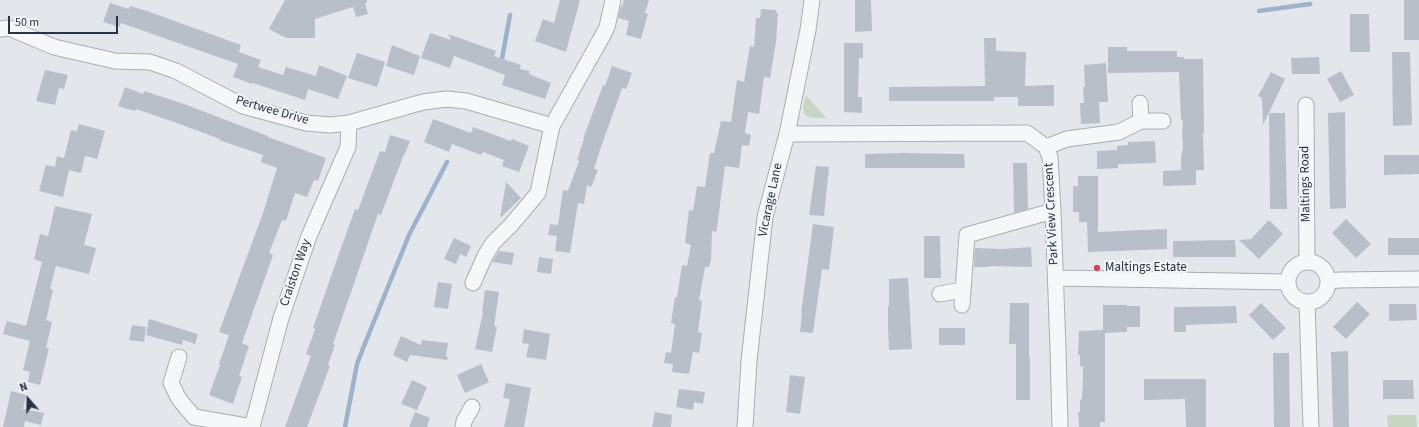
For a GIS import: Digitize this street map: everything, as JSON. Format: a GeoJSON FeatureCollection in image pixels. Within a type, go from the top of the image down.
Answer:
{"type":"FeatureCollection","features":[{"type":"Feature","properties":{"kind":"street"},"geometry":{"type":"LineString","coordinates":[[473,283],[485,256],[493,243],[538,193],[552,126],[607,27],[613,0]]}},
{"type":"Feature","properties":{"kind":"street","name":"Vicarage Lane"},"geometry":{"type":"LineString","coordinates":[[745,427],[749,361],[765,217],[787,134],[808,30],[812,0]]}},
{"type":"Feature","properties":{"kind":"street","name":"Pertwee Drive"},"geometry":{"type":"LineString","coordinates":[[0,29],[9,28],[54,47],[115,61],[150,62],[176,71],[243,106],[306,123],[330,125],[349,123],[423,102],[447,98],[466,101],[552,126]]}},
{"type":"Feature","properties":{"kind":"street"},"geometry":{"type":"LineString","coordinates":[[1140,104],[1141,121]]}},
{"type":"Feature","properties":{"kind":"street","name":"Maltings Road"},"geometry":{"type":"LineString","coordinates":[[1306,105],[1307,262]]}},
{"type":"Feature","properties":{"kind":"street"},"geometry":{"type":"LineString","coordinates":[[1046,147],[1067,139],[1119,132],[1141,121],[1162,122]]}},
{"type":"Feature","properties":{"kind":"street","name":"Craiston Way"},"geometry":{"type":"LineString","coordinates":[[179,357],[171,383],[179,399],[194,417],[252,427],[281,318],[309,236],[348,147],[349,123]]}},
{"type":"Feature","properties":{"kind":"street","name":"Park View Crescent"},"geometry":{"type":"LineString","coordinates":[[787,134],[1028,133],[1046,147],[1050,157],[1056,278],[1060,427]]}},
{"type":"Feature","properties":{"kind":"street"},"geometry":{"type":"LineString","coordinates":[[962,305],[967,235],[1052,211]]}},
{"type":"Feature","properties":{"kind":"street"},"geometry":{"type":"LineString","coordinates":[[1307,262],[1321,267],[1328,281],[1322,296],[1308,302],[1298,299],[1288,287],[1288,277],[1293,268],[1307,262]]}},
{"type":"Feature","properties":{"kind":"street"},"geometry":{"type":"LineString","coordinates":[[1056,278],[1288,282]]}},
{"type":"Feature","properties":{"kind":"street"},"geometry":{"type":"LineString","coordinates":[[1328,281],[1419,279]]}},
{"type":"Feature","properties":{"kind":"street"},"geometry":{"type":"LineString","coordinates":[[940,294],[962,290]]}},
{"type":"Feature","properties":{"kind":"street"},"geometry":{"type":"LineString","coordinates":[[1308,302],[1311,427]]}},
{"type":"Feature","properties":{"kind":"street"},"geometry":{"type":"LineString","coordinates":[[463,427],[464,420],[472,408]]}},
{"type":"Feature","properties":{"kind":"green space"},"geometry":{"type":"Polygon","coordinates":[[[806,95],[826,118],[812,118],[805,115],[803,108],[806,95]]]}},
{"type":"Feature","properties":{"kind":"green space"},"geometry":{"type":"Polygon","coordinates":[[[1387,415],[1416,415],[1417,427],[1388,427],[1387,415]]]}},
{"type":"Feature","properties":{"kind":"building"},"geometry":{"type":"Polygon","coordinates":[[[285,0],[367,0],[367,3],[365,3],[368,14],[356,17],[353,7],[315,19],[315,38],[286,38],[269,29],[285,0]]]}},
{"type":"Feature","properties":{"kind":"building"},"geometry":{"type":"Polygon","coordinates":[[[560,0],[580,0],[566,52],[535,41],[543,19],[554,23],[560,0]]]}},
{"type":"Feature","properties":{"kind":"building"},"geometry":{"type":"Polygon","coordinates":[[[624,0],[649,0],[645,13],[648,14],[641,39],[626,35],[629,21],[618,18],[624,0]]]}},
{"type":"Feature","properties":{"kind":"building"},"geometry":{"type":"Polygon","coordinates":[[[855,0],[871,0],[872,31],[855,32],[855,0]]]}},
{"type":"Feature","properties":{"kind":"building"},"geometry":{"type":"Polygon","coordinates":[[[1404,0],[1419,0],[1419,40],[1404,40],[1404,0]]]}},
{"type":"Feature","properties":{"kind":"building"},"geometry":{"type":"Polygon","coordinates":[[[110,3],[129,9],[130,6],[147,11],[241,45],[239,52],[261,60],[258,67],[283,75],[286,67],[316,76],[319,65],[347,76],[338,99],[308,89],[305,100],[253,83],[252,84],[233,77],[238,64],[121,23],[119,27],[103,22],[110,3]]]}},
{"type":"Feature","properties":{"kind":"building"},"geometry":{"type":"Polygon","coordinates":[[[761,9],[776,10],[776,13],[778,13],[776,42],[770,78],[764,77],[759,114],[748,112],[745,133],[751,135],[749,146],[742,145],[739,168],[725,166],[717,228],[716,232],[712,231],[711,260],[709,267],[705,267],[699,300],[702,301],[698,332],[702,333],[699,353],[693,352],[689,374],[672,372],[673,364],[664,363],[666,352],[671,353],[675,324],[671,323],[675,297],[677,297],[682,265],[687,266],[691,245],[685,243],[689,210],[693,211],[697,186],[705,187],[710,153],[714,153],[721,121],[731,122],[737,80],[744,82],[750,46],[754,47],[756,18],[760,18],[761,9]]]}},
{"type":"Feature","properties":{"kind":"building"},"geometry":{"type":"Polygon","coordinates":[[[1350,14],[1369,14],[1370,52],[1350,52],[1350,14]]]}},
{"type":"Feature","properties":{"kind":"building"},"geometry":{"type":"Polygon","coordinates":[[[430,33],[451,40],[448,34],[496,51],[494,56],[521,65],[520,69],[530,71],[529,74],[551,83],[545,99],[502,85],[505,75],[454,56],[450,68],[421,58],[430,33]]]}},
{"type":"Feature","properties":{"kind":"building"},"geometry":{"type":"Polygon","coordinates":[[[984,38],[996,38],[996,51],[1026,52],[1025,86],[1054,85],[1054,106],[1018,106],[1018,97],[994,97],[994,101],[889,101],[889,87],[985,86],[984,38]]]}},
{"type":"Feature","properties":{"kind":"building"},"geometry":{"type":"Polygon","coordinates":[[[844,43],[863,43],[863,58],[859,58],[858,97],[862,97],[862,113],[844,112],[844,43]]]}},
{"type":"Feature","properties":{"kind":"building"},"geometry":{"type":"Polygon","coordinates":[[[392,45],[420,56],[414,75],[386,66],[392,45]]]}},
{"type":"Feature","properties":{"kind":"building"},"geometry":{"type":"Polygon","coordinates":[[[1108,47],[1127,47],[1127,51],[1177,51],[1177,57],[1184,57],[1184,59],[1203,59],[1204,170],[1196,170],[1196,185],[1163,186],[1163,171],[1181,170],[1181,158],[1183,151],[1183,120],[1181,120],[1179,72],[1108,73],[1108,47]]]}},
{"type":"Feature","properties":{"kind":"building"},"geometry":{"type":"Polygon","coordinates":[[[1392,52],[1410,52],[1412,125],[1393,126],[1392,52]]]}},
{"type":"Feature","properties":{"kind":"building"},"geometry":{"type":"Polygon","coordinates":[[[357,53],[385,62],[377,87],[348,78],[357,53]]]}},
{"type":"Feature","properties":{"kind":"building"},"geometry":{"type":"Polygon","coordinates":[[[1319,57],[1320,74],[1292,74],[1291,58],[1319,57]]]}},
{"type":"Feature","properties":{"kind":"building"},"geometry":{"type":"Polygon","coordinates":[[[1106,63],[1108,102],[1099,102],[1100,123],[1081,124],[1080,103],[1084,103],[1083,87],[1085,87],[1084,65],[1106,63]]]}},
{"type":"Feature","properties":{"kind":"building"},"geometry":{"type":"Polygon","coordinates":[[[612,66],[632,73],[626,89],[622,88],[594,169],[598,170],[591,187],[587,185],[584,204],[578,203],[570,253],[555,251],[557,236],[548,235],[550,224],[558,225],[563,190],[568,191],[579,161],[577,160],[583,139],[603,85],[605,86],[612,66]]]}},
{"type":"Feature","properties":{"kind":"building"},"geometry":{"type":"Polygon","coordinates":[[[45,70],[68,75],[64,89],[59,88],[55,105],[36,101],[45,70]]]}},
{"type":"Feature","properties":{"kind":"building"},"geometry":{"type":"Polygon","coordinates":[[[1341,71],[1354,95],[1340,102],[1327,79],[1341,71]]]}},
{"type":"Feature","properties":{"kind":"building"},"geometry":{"type":"Polygon","coordinates":[[[1271,72],[1285,79],[1263,125],[1262,98],[1258,96],[1271,72]]]}},
{"type":"Feature","properties":{"kind":"building"},"geometry":{"type":"Polygon","coordinates":[[[125,87],[143,94],[144,91],[184,104],[326,158],[318,181],[314,180],[307,197],[295,193],[286,221],[282,220],[269,253],[273,255],[242,343],[249,346],[239,376],[242,377],[233,404],[209,395],[229,335],[219,332],[263,213],[277,168],[261,162],[263,155],[136,109],[135,111],[118,106],[125,87]]]}},
{"type":"Feature","properties":{"kind":"building"},"geometry":{"type":"Polygon","coordinates":[[[1345,112],[1346,208],[1330,209],[1328,113],[1345,112]]]}},
{"type":"Feature","properties":{"kind":"building"},"geometry":{"type":"Polygon","coordinates":[[[1269,113],[1285,113],[1287,209],[1270,209],[1269,113]]]}},
{"type":"Feature","properties":{"kind":"building"},"geometry":{"type":"Polygon","coordinates":[[[433,119],[471,133],[473,127],[529,146],[519,172],[502,166],[504,160],[483,152],[481,155],[452,144],[449,152],[424,142],[433,119]]]}},
{"type":"Feature","properties":{"kind":"building"},"geometry":{"type":"Polygon","coordinates":[[[79,124],[105,131],[97,159],[85,156],[81,173],[69,170],[63,197],[39,191],[46,165],[55,167],[57,156],[64,158],[71,130],[77,131],[79,124]]]}},
{"type":"Feature","properties":{"kind":"building"},"geometry":{"type":"Polygon","coordinates":[[[390,135],[410,141],[381,215],[378,214],[333,344],[335,345],[328,365],[330,366],[307,427],[285,427],[311,356],[306,354],[315,329],[313,328],[355,209],[358,210],[380,151],[385,152],[390,135]]]}},
{"type":"Feature","properties":{"kind":"building"},"geometry":{"type":"Polygon","coordinates":[[[1155,141],[1156,163],[1118,164],[1118,168],[1097,169],[1097,151],[1117,150],[1117,146],[1128,145],[1128,142],[1155,141]]]}},
{"type":"Feature","properties":{"kind":"building"},"geometry":{"type":"Polygon","coordinates":[[[865,154],[964,154],[965,168],[865,168],[865,154]]]}},
{"type":"Feature","properties":{"kind":"building"},"geometry":{"type":"Polygon","coordinates":[[[1384,155],[1419,155],[1419,174],[1384,175],[1384,155]]]}},
{"type":"Feature","properties":{"kind":"building"},"geometry":{"type":"Polygon","coordinates":[[[1013,163],[1027,163],[1028,209],[1014,213],[1013,163]]]}},
{"type":"Feature","properties":{"kind":"building"},"geometry":{"type":"Polygon","coordinates":[[[816,166],[829,167],[824,216],[809,215],[816,166]]]}},
{"type":"Feature","properties":{"kind":"building"},"geometry":{"type":"Polygon","coordinates":[[[1078,176],[1098,176],[1098,232],[1167,229],[1167,249],[1088,252],[1087,222],[1079,222],[1079,212],[1073,212],[1073,186],[1078,186],[1078,176]]]}},
{"type":"Feature","properties":{"kind":"building"},"geometry":{"type":"Polygon","coordinates":[[[506,182],[521,198],[500,218],[506,182]]]}},
{"type":"Feature","properties":{"kind":"building"},"geometry":{"type":"Polygon","coordinates":[[[55,206],[92,214],[84,245],[96,248],[89,274],[56,266],[50,289],[53,290],[46,320],[52,322],[46,348],[49,348],[40,385],[28,382],[30,372],[23,370],[30,341],[3,334],[7,321],[26,326],[42,262],[34,259],[40,234],[48,236],[55,206]]]}},
{"type":"Feature","properties":{"kind":"building"},"geometry":{"type":"Polygon","coordinates":[[[1346,219],[1371,244],[1356,258],[1332,233],[1346,219]]]}},
{"type":"Feature","properties":{"kind":"building"},"geometry":{"type":"Polygon","coordinates":[[[1269,220],[1283,234],[1259,259],[1239,240],[1251,239],[1269,220]]]}},
{"type":"Feature","properties":{"kind":"building"},"geometry":{"type":"Polygon","coordinates":[[[813,224],[834,227],[829,270],[822,269],[813,333],[800,332],[801,313],[813,224]]]}},
{"type":"Feature","properties":{"kind":"building"},"geometry":{"type":"Polygon","coordinates":[[[924,236],[940,236],[941,278],[924,278],[924,236]]]}},
{"type":"Feature","properties":{"kind":"building"},"geometry":{"type":"Polygon","coordinates":[[[454,238],[471,246],[466,257],[460,254],[456,264],[444,259],[454,238]]]}},
{"type":"Feature","properties":{"kind":"building"},"geometry":{"type":"Polygon","coordinates":[[[1388,238],[1419,238],[1419,255],[1388,255],[1388,238]]]}},
{"type":"Feature","properties":{"kind":"building"},"geometry":{"type":"Polygon","coordinates":[[[1235,240],[1236,257],[1173,257],[1173,241],[1235,240]]]}},
{"type":"Feature","properties":{"kind":"building"},"geometry":{"type":"Polygon","coordinates":[[[1031,247],[1032,267],[974,267],[975,248],[1003,249],[1031,247]]]}},
{"type":"Feature","properties":{"kind":"building"},"geometry":{"type":"Polygon","coordinates":[[[499,251],[514,253],[512,265],[492,262],[499,251]]]}},
{"type":"Feature","properties":{"kind":"building"},"geometry":{"type":"Polygon","coordinates":[[[539,257],[553,259],[551,274],[537,272],[539,257]]]}},
{"type":"Feature","properties":{"kind":"building"},"geometry":{"type":"Polygon","coordinates":[[[908,278],[912,349],[889,350],[889,279],[908,278]]]}},
{"type":"Feature","properties":{"kind":"building"},"geometry":{"type":"Polygon","coordinates":[[[438,282],[452,284],[448,309],[434,307],[438,282]]]}},
{"type":"Feature","properties":{"kind":"building"},"geometry":{"type":"Polygon","coordinates":[[[485,290],[499,292],[494,326],[497,327],[492,352],[475,349],[483,312],[485,290]]]}},
{"type":"Feature","properties":{"kind":"building"},"geometry":{"type":"Polygon","coordinates":[[[1357,302],[1370,314],[1346,339],[1333,327],[1357,302]]]}},
{"type":"Feature","properties":{"kind":"building"},"geometry":{"type":"Polygon","coordinates":[[[1010,303],[1029,303],[1030,400],[1016,400],[1016,344],[1009,344],[1010,303]]]}},
{"type":"Feature","properties":{"kind":"building"},"geometry":{"type":"Polygon","coordinates":[[[1261,303],[1286,328],[1273,340],[1249,315],[1261,303]]]}},
{"type":"Feature","properties":{"kind":"building"},"geometry":{"type":"Polygon","coordinates":[[[1389,304],[1416,304],[1417,320],[1389,321],[1389,304]]]}},
{"type":"Feature","properties":{"kind":"building"},"geometry":{"type":"Polygon","coordinates":[[[1103,305],[1140,306],[1140,327],[1127,327],[1127,332],[1105,333],[1105,422],[1100,422],[1100,427],[1079,427],[1078,412],[1080,412],[1080,400],[1082,399],[1083,366],[1080,367],[1080,355],[1078,355],[1079,331],[1103,330],[1103,305]]]}},
{"type":"Feature","properties":{"kind":"building"},"geometry":{"type":"Polygon","coordinates":[[[1236,306],[1237,323],[1186,325],[1186,332],[1174,332],[1174,307],[1236,306]]]}},
{"type":"Feature","properties":{"kind":"building"},"geometry":{"type":"Polygon","coordinates":[[[149,319],[198,334],[195,344],[183,340],[182,345],[146,335],[149,319]]]}},
{"type":"Feature","properties":{"kind":"building"},"geometry":{"type":"Polygon","coordinates":[[[132,325],[146,327],[144,342],[129,340],[132,325]]]}},
{"type":"Feature","properties":{"kind":"building"},"geometry":{"type":"Polygon","coordinates":[[[939,328],[965,328],[965,345],[939,345],[939,328]]]}},
{"type":"Feature","properties":{"kind":"building"},"geometry":{"type":"Polygon","coordinates":[[[524,329],[550,334],[546,360],[526,357],[529,344],[522,343],[524,329]]]}},
{"type":"Feature","properties":{"kind":"building"},"geometry":{"type":"Polygon","coordinates":[[[401,336],[421,345],[422,340],[448,343],[446,356],[448,357],[447,360],[410,355],[407,362],[393,355],[401,336]]]}},
{"type":"Feature","properties":{"kind":"building"},"geometry":{"type":"Polygon","coordinates":[[[1348,351],[1349,427],[1333,427],[1331,352],[1348,351]]]}},
{"type":"Feature","properties":{"kind":"building"},"geometry":{"type":"Polygon","coordinates":[[[1273,353],[1289,353],[1290,427],[1274,427],[1273,353]]]}},
{"type":"Feature","properties":{"kind":"building"},"geometry":{"type":"Polygon","coordinates":[[[481,364],[489,382],[465,393],[457,375],[481,364]]]}},
{"type":"Feature","properties":{"kind":"building"},"geometry":{"type":"Polygon","coordinates":[[[790,375],[805,377],[800,414],[786,412],[790,375]]]}},
{"type":"Feature","properties":{"kind":"building"},"geometry":{"type":"Polygon","coordinates":[[[1144,379],[1206,379],[1206,427],[1186,427],[1185,399],[1144,400],[1144,379]]]}},
{"type":"Feature","properties":{"kind":"building"},"geometry":{"type":"Polygon","coordinates":[[[412,380],[427,387],[417,410],[401,404],[412,380]]]}},
{"type":"Feature","properties":{"kind":"building"},"geometry":{"type":"Polygon","coordinates":[[[1383,380],[1413,380],[1414,399],[1383,399],[1383,380]]]}},
{"type":"Feature","properties":{"kind":"building"},"geometry":{"type":"Polygon","coordinates":[[[506,383],[531,388],[524,427],[504,427],[510,399],[503,398],[506,383]]]}},
{"type":"Feature","properties":{"kind":"building"},"geometry":{"type":"Polygon","coordinates":[[[679,389],[705,392],[703,404],[694,402],[693,410],[676,407],[679,389]]]}},
{"type":"Feature","properties":{"kind":"building"},"geometry":{"type":"Polygon","coordinates":[[[11,391],[26,395],[23,409],[44,413],[41,425],[25,421],[24,427],[3,427],[11,391]]]}},
{"type":"Feature","properties":{"kind":"building"},"geometry":{"type":"Polygon","coordinates":[[[415,412],[430,418],[427,427],[409,427],[415,412]]]}},
{"type":"Feature","properties":{"kind":"building"},"geometry":{"type":"Polygon","coordinates":[[[655,412],[672,415],[671,427],[652,427],[655,412]]]}},
{"type":"Feature","properties":{"kind":"waterway"},"geometry":{"type":"LineString","coordinates":[[1259,11],[1310,4]]}},
{"type":"Feature","properties":{"kind":"waterway"},"geometry":{"type":"LineString","coordinates":[[501,64],[510,15]]}},
{"type":"Feature","properties":{"kind":"waterway"},"geometry":{"type":"LineString","coordinates":[[345,427],[357,364],[409,235],[447,162]]}},
{"type":"Feature","properties":{"kind":"place","name":"Maltings Estate"},"geometry":{"type":"Point","coordinates":[1097,268]}}]}
